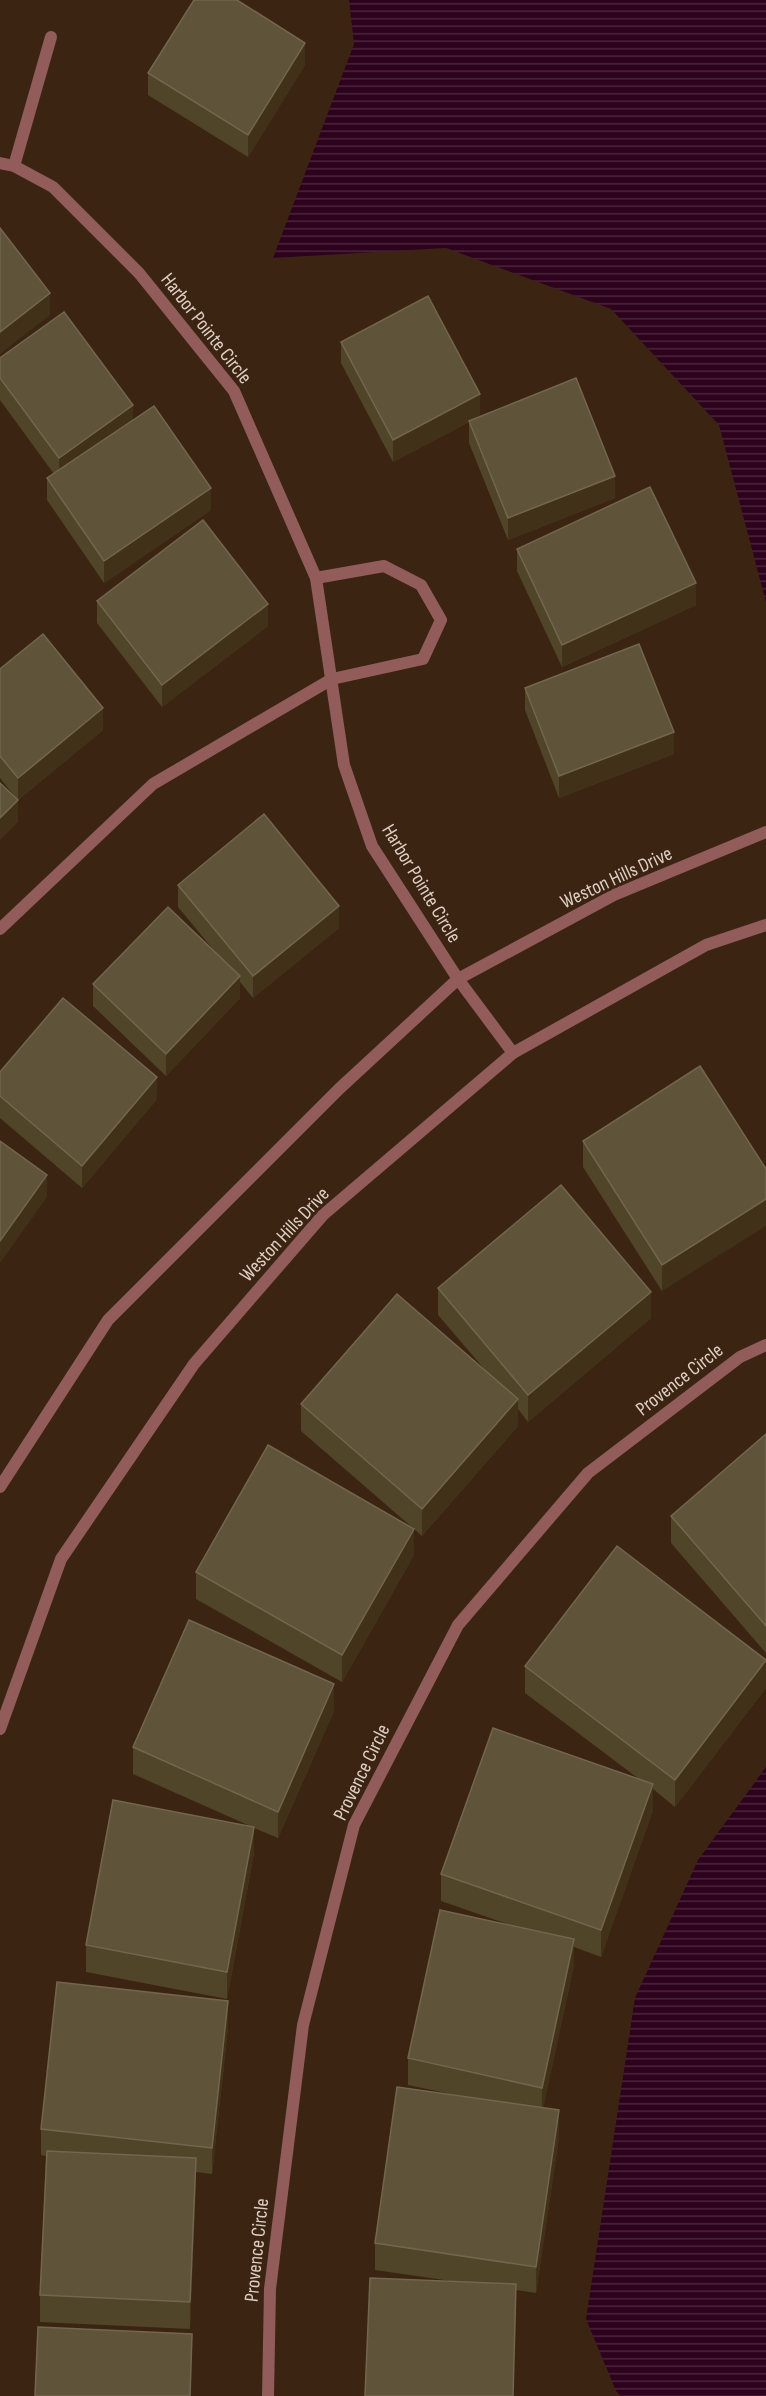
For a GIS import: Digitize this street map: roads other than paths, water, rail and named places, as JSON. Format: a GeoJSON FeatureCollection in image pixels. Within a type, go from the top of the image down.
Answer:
{"type":"FeatureCollection","features":[{"type":"Feature","properties":{"kind":"street"},"geometry":{"type":"LineString","coordinates":[[14,165],[51,37]]}},
{"type":"Feature","properties":{"kind":"street","name":"Harbor Pointe Circle"},"geometry":{"type":"LineString","coordinates":[[0,164],[14,165],[53,187],[139,273],[234,390],[316,578],[344,765],[372,846],[458,979],[513,1053]]}},
{"type":"Feature","properties":{"kind":"street"},"geometry":{"type":"LineString","coordinates":[[0,930],[153,784],[332,680],[423,659],[441,620],[421,585],[384,566],[316,578]]}},
{"type":"Feature","properties":{"kind":"street","name":"Weston Hills Drive"},"geometry":{"type":"LineString","coordinates":[[0,1487],[108,1320],[339,1089],[458,979],[614,895],[766,832]]}},
{"type":"Feature","properties":{"kind":"street","name":"Weston Hills Drive"},"geometry":{"type":"LineString","coordinates":[[0,1730],[61,1559],[194,1364],[323,1215],[513,1053],[706,945],[766,925]]}},
{"type":"Feature","properties":{"kind":"street","name":"Provence Circle"},"geometry":{"type":"LineString","coordinates":[[268,2396],[270,2289],[303,2025],[354,1825],[458,1625],[488,1589],[588,1473],[740,1357],[766,1346]]}}]}
